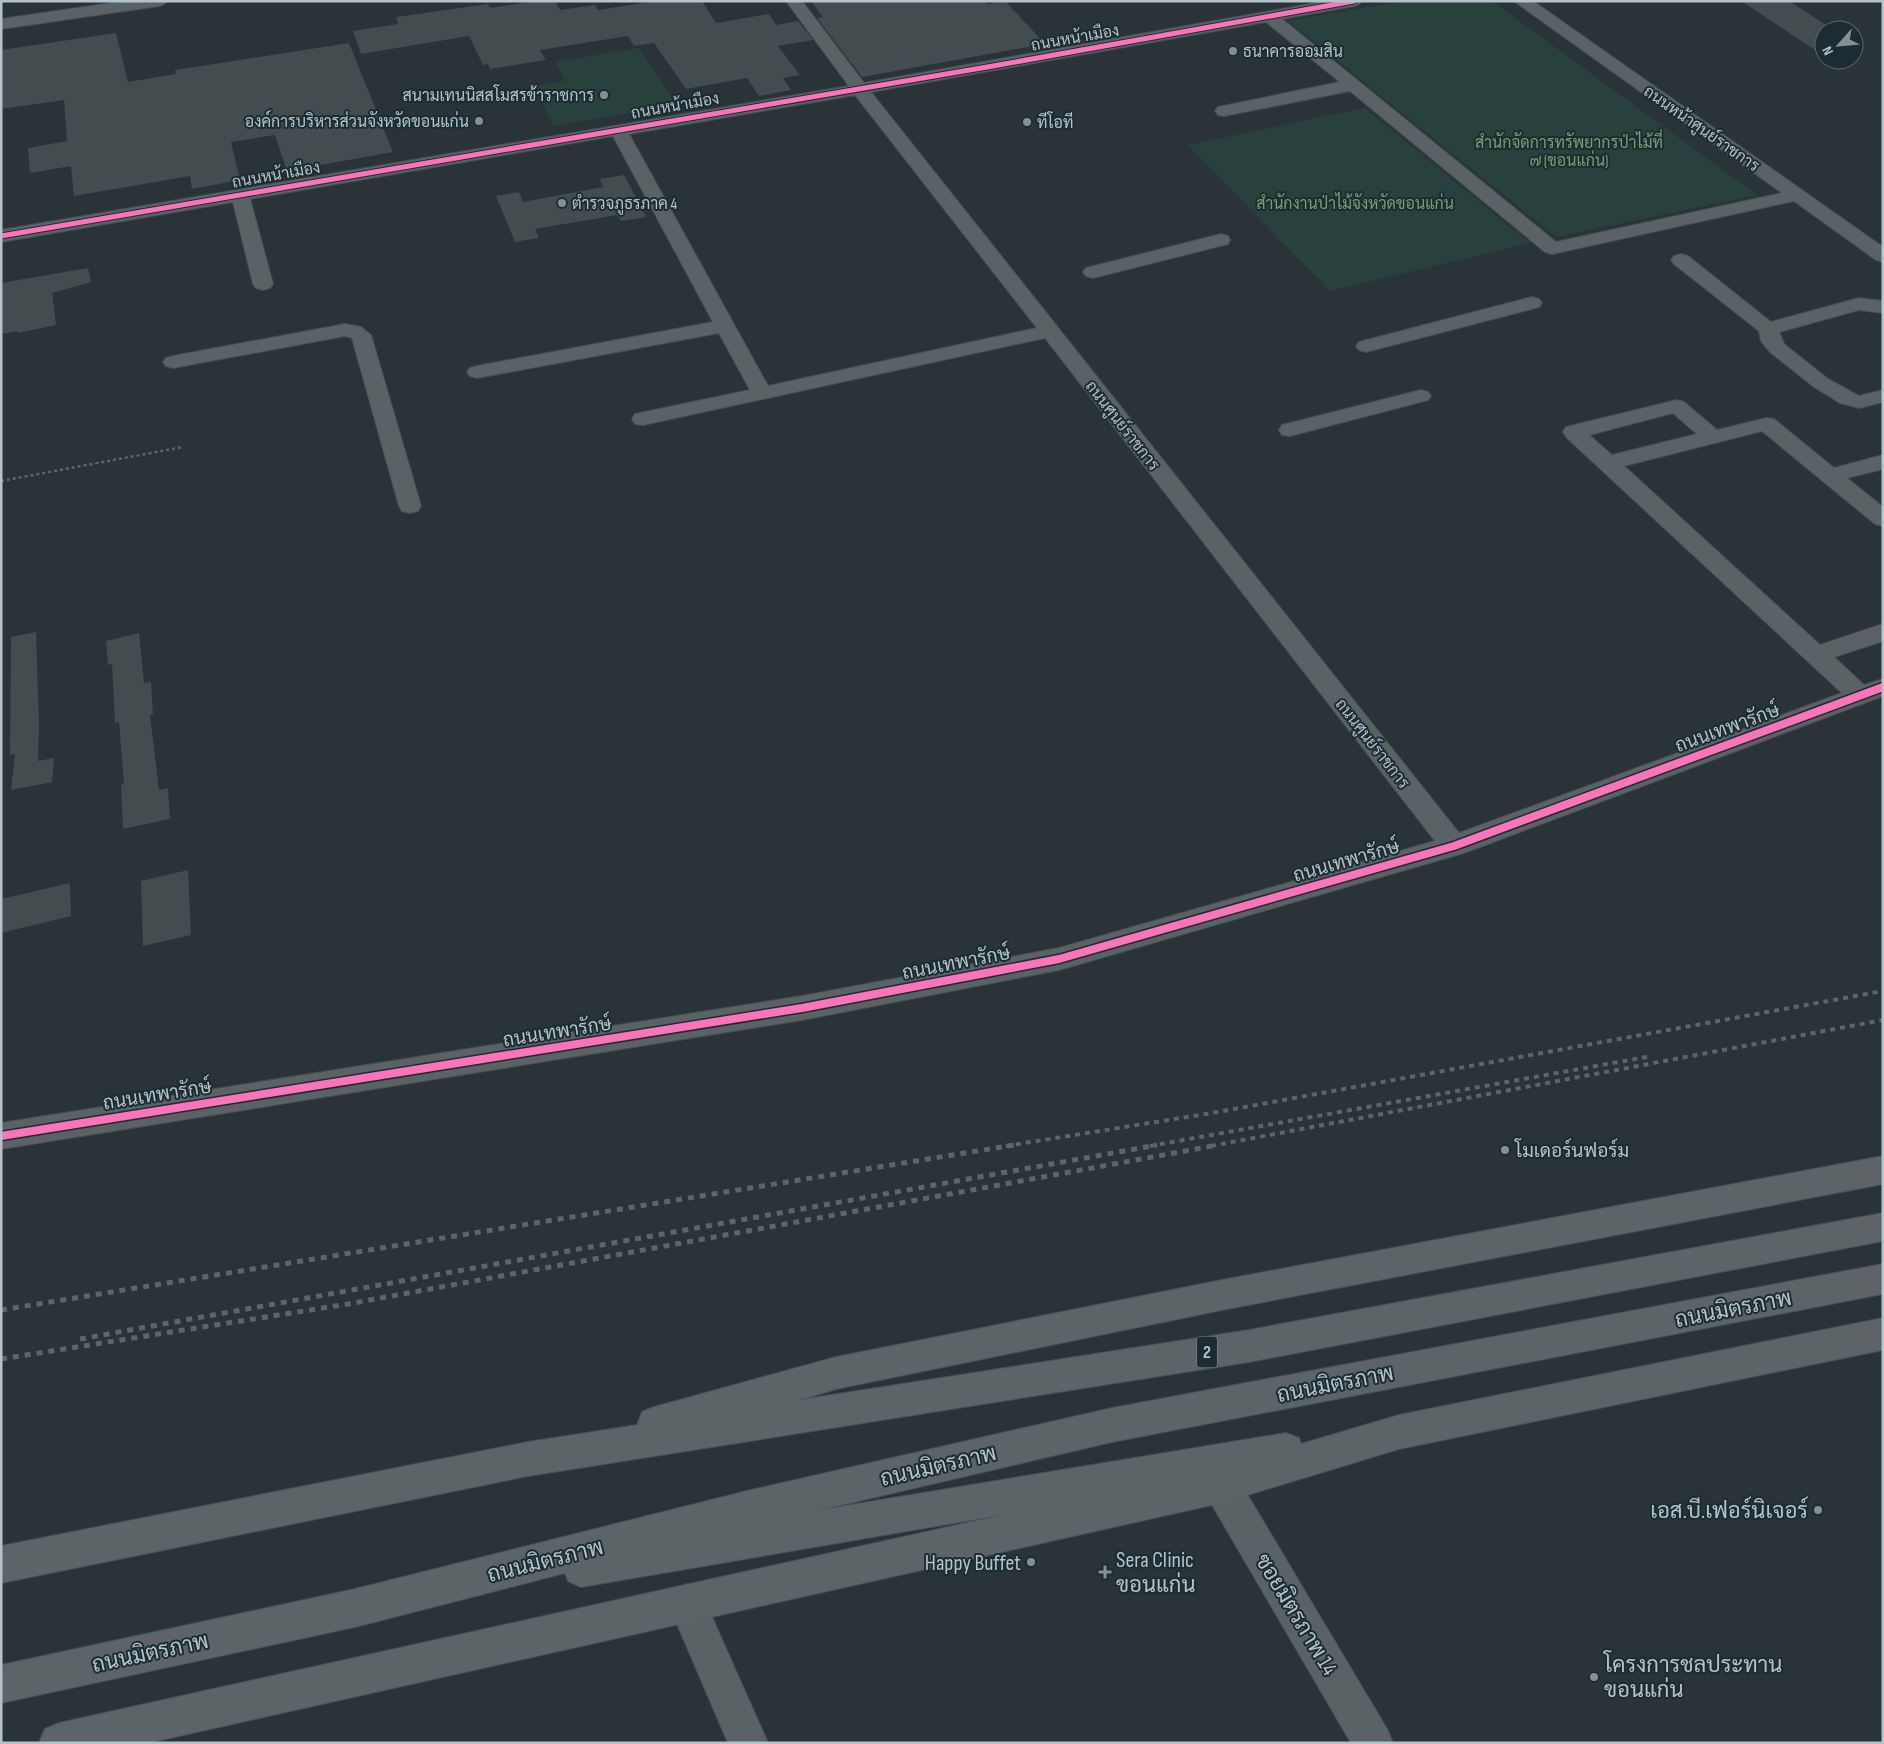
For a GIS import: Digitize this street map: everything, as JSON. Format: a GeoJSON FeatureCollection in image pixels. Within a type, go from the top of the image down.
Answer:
{"type":"FeatureCollection","features":[{"type":"Feature","properties":{"kind":"main road"},"geometry":{"type":"LineString","coordinates":[[1,1565],[528,1459],[836,1373],[1222,1295],[1883,1170]]}},
{"type":"Feature","properties":{"kind":"main road","name":"2"},"geometry":{"type":"LineString","coordinates":[[528,1459],[1249,1346],[1883,1227]]}},
{"type":"Feature","properties":{"kind":"main road","name":"ถนนมิตรภาพ"},"geometry":{"type":"LineString","coordinates":[[1,1684],[355,1608],[751,1508],[1112,1425],[1883,1280]]}},
{"type":"Feature","properties":{"kind":"main road"},"geometry":{"type":"LineString","coordinates":[[355,1608],[532,1576],[1399,1432],[1883,1334]]}},
{"type":"Feature","properties":{"kind":"main road"},"geometry":{"type":"LineString","coordinates":[[59,1743],[1221,1485],[1399,1432]]}},
{"type":"Feature","properties":{"kind":"street"},"geometry":{"type":"LineString","coordinates":[[1,24],[160,1]]}},
{"type":"Feature","properties":{"kind":"street","name":"ถนนศูนย์ราชการ"},"geometry":{"type":"LineString","coordinates":[[794,1],[859,88],[1454,846]]}},
{"type":"Feature","properties":{"kind":"street","name":"ถนนหน้าเมือง"},"geometry":{"type":"LineString","coordinates":[[1,236],[1354,1]]}},
{"type":"Feature","properties":{"kind":"street","name":"ถนนหน้าศูนย์ราชการ"},"geometry":{"type":"LineString","coordinates":[[1522,1],[1883,256]]}},
{"type":"Feature","properties":{"kind":"street"},"geometry":{"type":"LineString","coordinates":[[1270,17],[1552,248],[1797,196]]}},
{"type":"Feature","properties":{"kind":"street"},"geometry":{"type":"LineString","coordinates":[[1224,111],[1352,85]]}},
{"type":"Feature","properties":{"kind":"street"},"geometry":{"type":"LineString","coordinates":[[618,129],[762,394]]}},
{"type":"Feature","properties":{"kind":"street"},"geometry":{"type":"LineString","coordinates":[[240,195],[263,284]]}},
{"type":"Feature","properties":{"kind":"street"},"geometry":{"type":"LineString","coordinates":[[1093,272],[1221,240]]}},
{"type":"Feature","properties":{"kind":"street"},"geometry":{"type":"LineString","coordinates":[[1681,260],[1768,329],[1770,341],[1784,354],[1833,392],[1859,402],[1883,420]]}},
{"type":"Feature","properties":{"kind":"street"},"geometry":{"type":"LineString","coordinates":[[1366,346],[1532,304]]}},
{"type":"Feature","properties":{"kind":"street"},"geometry":{"type":"LineString","coordinates":[[1768,329],[1860,304],[1883,307]]}},
{"type":"Feature","properties":{"kind":"street"},"geometry":{"type":"LineString","coordinates":[[477,372],[724,326]]}},
{"type":"Feature","properties":{"kind":"street"},"geometry":{"type":"LineString","coordinates":[[173,362],[345,330],[354,331],[361,335],[410,506]]}},
{"type":"Feature","properties":{"kind":"street"},"geometry":{"type":"LineString","coordinates":[[643,419],[1050,331]]}},
{"type":"Feature","properties":{"kind":"street"},"geometry":{"type":"LineString","coordinates":[[1290,430],[1421,396]]}},
{"type":"Feature","properties":{"kind":"street"},"geometry":{"type":"LineString","coordinates":[[1859,402],[1883,396]]}},
{"type":"Feature","properties":{"kind":"street"},"geometry":{"type":"LineString","coordinates":[[1714,437],[1677,406],[1574,432],[1816,655],[1872,691]]}},
{"type":"Feature","properties":{"kind":"street"},"geometry":{"type":"LineString","coordinates":[[1608,463],[1766,424],[1883,519]]}},
{"type":"Feature","properties":{"kind":"street"},"geometry":{"type":"LineString","coordinates":[[1830,476],[1883,462]]}},
{"type":"Feature","properties":{"kind":"street"},"geometry":{"type":"LineString","coordinates":[[1816,655],[1883,632]]}},
{"type":"Feature","properties":{"kind":"street","name":"ถนนเทพารักษ์"},"geometry":{"type":"LineString","coordinates":[[1,1136],[802,1008],[1059,959],[1454,846],[1872,691]]}},
{"type":"Feature","properties":{"kind":"street","name":"ซอยมิตรภาพ 14"},"geometry":{"type":"LineString","coordinates":[[1221,1485],[1373,1743]]}},
{"type":"Feature","properties":{"kind":"street"},"geometry":{"type":"LineString","coordinates":[[687,1603],[748,1743]]}},
{"type":"Feature","properties":{"kind":"path"},"geometry":{"type":"LineString","coordinates":[[1,481],[183,447]]}},
{"type":"Feature","properties":{"kind":"green space","name":"สำนักจัดการทรัพยากรป่าไม้ที่ ๗ (ขอนแก่น)"},"geometry":{"type":"Polygon","coordinates":[[[1404,1],[1492,1],[1757,195],[1556,237],[1288,21],[1404,1]]]}},
{"type":"Feature","properties":{"kind":"green space","name":"สนามเทนนิสสโมสรข้าราชการ"},"geometry":{"type":"Polygon","coordinates":[[[639,48],[677,104],[554,126],[533,86],[565,81],[555,62],[639,48]]]}},
{"type":"Feature","properties":{"kind":"green space","name":"สำนักงานป่าไม้จังหวัดขอนแก่น"},"geometry":{"type":"Polygon","coordinates":[[[1365,108],[1530,243],[1330,291],[1188,145],[1365,108]]]}},
{"type":"Feature","properties":{"kind":"building"},"geometry":{"type":"Polygon","coordinates":[[[537,1],[555,1],[560,10],[595,5],[598,10],[656,1],[702,1],[716,23],[769,14],[776,25],[798,21],[813,40],[778,46],[800,75],[783,78],[791,90],[759,96],[747,78],[686,89],[654,43],[634,46],[628,36],[540,50],[546,60],[490,69],[488,64],[483,65],[469,36],[361,54],[353,31],[398,24],[396,17],[488,4],[490,8],[537,1]]]}},
{"type":"Feature","properties":{"kind":"building"},"geometry":{"type":"Polygon","coordinates":[[[811,1],[985,1],[988,4],[1005,1],[1045,44],[862,77],[817,18],[823,17],[811,1]]]}},
{"type":"Feature","properties":{"kind":"building"},"geometry":{"type":"Polygon","coordinates":[[[1741,1],[1789,1],[1818,20],[1814,20],[1814,49],[1741,1]]]}},
{"type":"Feature","properties":{"kind":"building"},"geometry":{"type":"Polygon","coordinates":[[[116,33],[128,82],[176,74],[175,70],[349,43],[393,152],[287,171],[275,135],[231,142],[240,180],[192,189],[190,176],[74,196],[71,166],[30,173],[28,148],[67,141],[64,100],[1,109],[1,50],[116,33]]]}},
{"type":"Feature","properties":{"kind":"building"},"geometry":{"type":"Polygon","coordinates":[[[624,175],[646,217],[621,221],[617,215],[535,229],[539,238],[515,242],[496,196],[519,192],[523,202],[603,187],[600,179],[624,175]]]}},
{"type":"Feature","properties":{"kind":"building"},"geometry":{"type":"Polygon","coordinates":[[[88,268],[91,282],[52,293],[56,325],[18,333],[18,331],[1,334],[1,283],[88,268]]]}},
{"type":"Feature","properties":{"kind":"building"},"geometry":{"type":"Polygon","coordinates":[[[36,632],[39,725],[38,761],[54,758],[52,782],[11,790],[15,754],[10,755],[11,637],[36,632]]]}},
{"type":"Feature","properties":{"kind":"building"},"geometry":{"type":"Polygon","coordinates":[[[139,633],[144,683],[151,682],[153,715],[150,715],[159,790],[168,788],[170,819],[123,829],[121,785],[124,784],[119,722],[115,723],[112,664],[108,665],[106,641],[139,633]]]}},
{"type":"Feature","properties":{"kind":"building"},"geometry":{"type":"Polygon","coordinates":[[[188,870],[191,935],[143,946],[141,881],[188,870]]]}},
{"type":"Feature","properties":{"kind":"building"},"geometry":{"type":"Polygon","coordinates":[[[70,883],[71,916],[1,933],[1,899],[70,883]]]}},
{"type":"Feature","properties":{"kind":"railway"},"geometry":{"type":"LineString","coordinates":[[1006,1146],[1212,1113],[1883,991]]}},
{"type":"Feature","properties":{"kind":"railway"},"geometry":{"type":"LineString","coordinates":[[1211,1146],[1883,1020]]}},
{"type":"Feature","properties":{"kind":"railway"},"geometry":{"type":"LineString","coordinates":[[1150,1146],[1652,1056]]}},
{"type":"Feature","properties":{"kind":"railway"},"geometry":{"type":"LineString","coordinates":[[1,1310],[1014,1145]]}},
{"type":"Feature","properties":{"kind":"railway"},"geometry":{"type":"LineString","coordinates":[[80,1339],[1157,1145]]}},
{"type":"Feature","properties":{"kind":"railway"},"geometry":{"type":"LineString","coordinates":[[1,1359],[348,1304],[1218,1145]]}},
{"type":"Feature","properties":{"kind":"cycle path"},"geometry":{"type":"LineString","coordinates":[[1,236],[993,66],[1354,1]]}},
{"type":"Feature","properties":{"kind":"cycle path"},"geometry":{"type":"LineString","coordinates":[[1,1136],[802,1008],[1059,959],[1454,846],[1883,687]]}},
{"type":"Feature","properties":{"kind":"place","name":"ธนาคารออมสิน"},"geometry":{"type":"Point","coordinates":[1233,51]}},
{"type":"Feature","properties":{"kind":"place","name":"สนามเทนนิสสโมสรข้าราชการ"},"geometry":{"type":"Point","coordinates":[604,95]}},
{"type":"Feature","properties":{"kind":"place","name":"องค์การบริหารส่วนจังหวัดขอนแก่น"},"geometry":{"type":"Point","coordinates":[479,121]}},
{"type":"Feature","properties":{"kind":"place","name":"ทีโอที"},"geometry":{"type":"Point","coordinates":[1027,122]}},
{"type":"Feature","properties":{"kind":"place","name":"ตำรวจภูธรภาค 4"},"geometry":{"type":"Point","coordinates":[562,203]}},
{"type":"Feature","properties":{"kind":"place","name":"โมเดอร์นฟอร์ม"},"geometry":{"type":"Point","coordinates":[1505,1150]}},
{"type":"Feature","properties":{"kind":"place","name":"เอส.บี.เฟอร์นิเจอร์"},"geometry":{"type":"Point","coordinates":[1818,1510]}},
{"type":"Feature","properties":{"kind":"place","name":"Happy Buffet"},"geometry":{"type":"Point","coordinates":[1031,1562]}},
{"type":"Feature","properties":{"kind":"place","name":"Sera Clinic ขอนแก่น"},"geometry":{"type":"Point","coordinates":[1105,1572]}},
{"type":"Feature","properties":{"kind":"place","name":"โครงการชลประทาน ขอนแก่น"},"geometry":{"type":"Point","coordinates":[1594,1677]}}]}
